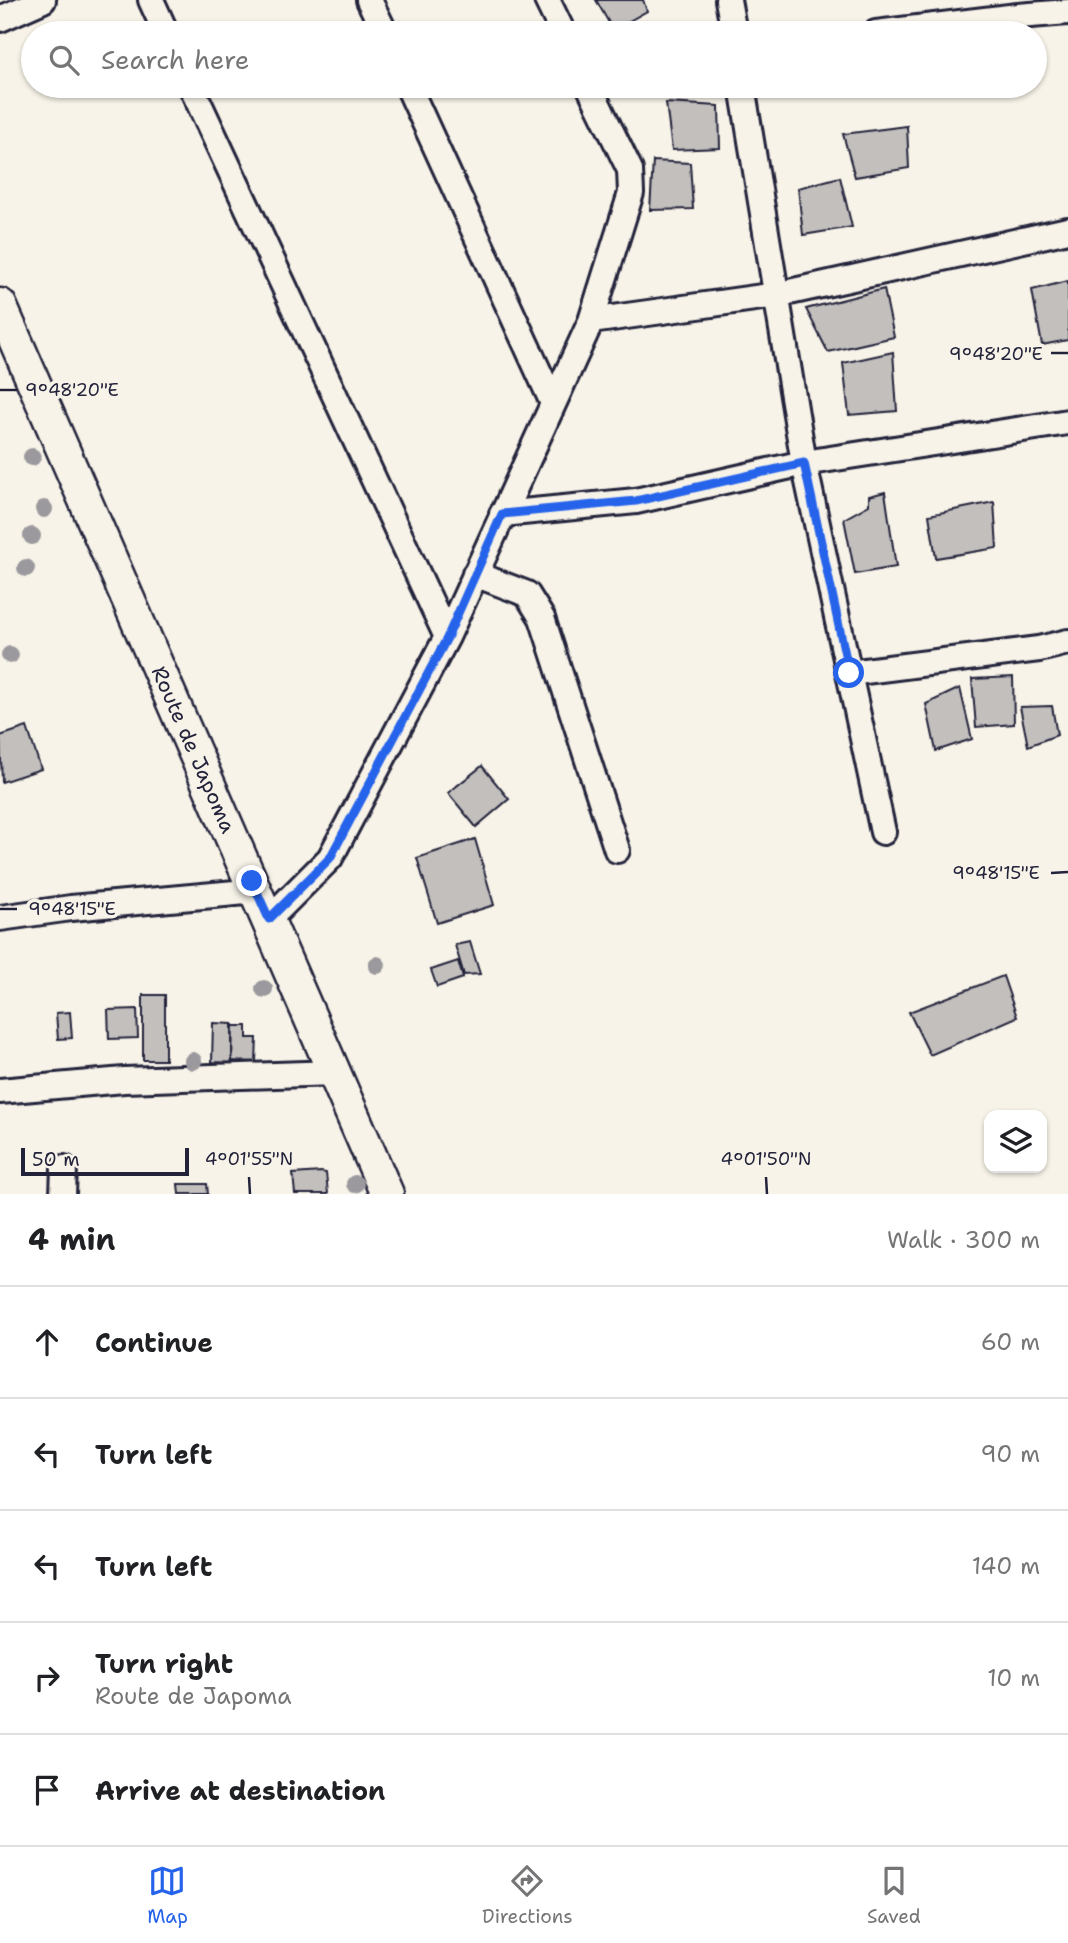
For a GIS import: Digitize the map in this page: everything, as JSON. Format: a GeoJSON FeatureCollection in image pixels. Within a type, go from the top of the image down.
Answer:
{"type":"FeatureCollection","features":[{"type":"Feature","properties":{"kind":"street"},"geometry":{"type":"LineString","coordinates":[[0,19],[43,0]]}},
{"type":"Feature","properties":{"kind":"street"},"geometry":{"type":"LineString","coordinates":[[151,0],[161,21]]}},
{"type":"Feature","properties":{"kind":"street"},"geometry":{"type":"LineString","coordinates":[[369,0],[379,21]]}},
{"type":"Feature","properties":{"kind":"street"},"geometry":{"type":"LineString","coordinates":[[547,0],[557,21]]}},
{"type":"Feature","properties":{"kind":"street"},"geometry":{"type":"LineString","coordinates":[[729,0],[732,21]]}},
{"type":"Feature","properties":{"kind":"street"},"geometry":{"type":"LineString","coordinates":[[986,21],[1068,12]]}},
{"type":"Feature","properties":{"kind":"street"},"geometry":{"type":"LineString","coordinates":[[197,98],[447,638]]}},
{"type":"Feature","properties":{"kind":"street"},"geometry":{"type":"LineString","coordinates":[[413,98],[552,401]]}},
{"type":"Feature","properties":{"kind":"street"},"geometry":{"type":"LineString","coordinates":[[269,919],[330,858],[447,638],[552,401],[591,321],[631,193],[630,170],[598,98]]}},
{"type":"Feature","properties":{"kind":"street"},"geometry":{"type":"LineString","coordinates":[[744,98],[804,463],[883,832]]}},
{"type":"Feature","properties":{"kind":"street"},"geometry":{"type":"LineString","coordinates":[[591,321],[776,295],[1068,230]]}},
{"type":"Feature","properties":{"kind":"street","name":"Route de Japoma"},"geometry":{"type":"LineString","coordinates":[[0,305],[387,1194]]}},
{"type":"Feature","properties":{"kind":"street"},"geometry":{"type":"LineString","coordinates":[[502,514],[636,501],[804,463],[1068,422]]}},
{"type":"Feature","properties":{"kind":"street"},"geometry":{"type":"LineString","coordinates":[[475,574],[527,594],[542,618],[617,850]]}},
{"type":"Feature","properties":{"kind":"street"},"geometry":{"type":"LineString","coordinates":[[849,673],[1039,649],[1068,642]]}},
{"type":"Feature","properties":{"kind":"street"},"geometry":{"type":"LineString","coordinates":[[0,918],[71,908],[257,891]]}},
{"type":"Feature","properties":{"kind":"street"},"geometry":{"type":"LineString","coordinates":[[0,1091],[124,1080],[335,1073]]}},
{"type":"Feature","properties":{"kind":"street"},"geometry":{"type":"LineString","coordinates":[[63,1194],[64,1168]]}},
{"type":"Feature","properties":{"kind":"building"},"geometry":{"type":"Polygon","coordinates":[[[596,0],[643,0],[647,11],[629,21],[608,21],[596,0]]]}},
{"type":"Feature","properties":{"kind":"building"},"geometry":{"type":"Polygon","coordinates":[[[666,103],[719,106],[720,148],[672,150],[666,103]]]}},
{"type":"Feature","properties":{"kind":"building"},"geometry":{"type":"Polygon","coordinates":[[[907,126],[909,168],[855,177],[843,134],[907,126]]]}},
{"type":"Feature","properties":{"kind":"building"},"geometry":{"type":"Polygon","coordinates":[[[653,161],[690,163],[693,209],[650,210],[653,161]]]}},
{"type":"Feature","properties":{"kind":"building"},"geometry":{"type":"Polygon","coordinates":[[[840,177],[852,227],[803,235],[798,188],[840,177]]]}},
{"type":"Feature","properties":{"kind":"building"},"geometry":{"type":"Polygon","coordinates":[[[1068,281],[1068,340],[1042,345],[1032,290],[1068,281]]]}},
{"type":"Feature","properties":{"kind":"building"},"geometry":{"type":"Polygon","coordinates":[[[884,289],[894,337],[828,352],[806,309],[884,289]]]}},
{"type":"Feature","properties":{"kind":"building"},"geometry":{"type":"Polygon","coordinates":[[[893,352],[897,411],[849,415],[843,363],[893,352]]]}},
{"type":"Feature","properties":{"kind":"building"},"geometry":{"type":"Polygon","coordinates":[[[885,492],[896,567],[855,574],[844,519],[869,505],[869,496],[885,492]]]}},
{"type":"Feature","properties":{"kind":"building"},"geometry":{"type":"Polygon","coordinates":[[[994,502],[997,548],[936,558],[929,515],[994,502]]]}},
{"type":"Feature","properties":{"kind":"building"},"geometry":{"type":"Polygon","coordinates":[[[1013,677],[1014,724],[976,727],[972,679],[1013,677]]]}},
{"type":"Feature","properties":{"kind":"building"},"geometry":{"type":"Polygon","coordinates":[[[960,688],[972,739],[936,751],[926,704],[960,688]]]}},
{"type":"Feature","properties":{"kind":"building"},"geometry":{"type":"Polygon","coordinates":[[[1052,706],[1057,735],[1028,746],[1020,707],[1052,706]]]}},
{"type":"Feature","properties":{"kind":"building"},"geometry":{"type":"Polygon","coordinates":[[[27,727],[41,769],[2,782],[0,736],[27,727]]]}},
{"type":"Feature","properties":{"kind":"building"},"geometry":{"type":"Polygon","coordinates":[[[482,766],[509,799],[476,827],[448,793],[482,766]]]}},
{"type":"Feature","properties":{"kind":"building"},"geometry":{"type":"Polygon","coordinates":[[[475,839],[494,905],[437,923],[417,858],[475,839]]]}},
{"type":"Feature","properties":{"kind":"building"},"geometry":{"type":"Polygon","coordinates":[[[470,942],[480,974],[464,975],[455,945],[470,942]]]}},
{"type":"Feature","properties":{"kind":"building"},"geometry":{"type":"Polygon","coordinates":[[[458,961],[463,978],[437,987],[431,970],[458,961]]]}},
{"type":"Feature","properties":{"kind":"building"},"geometry":{"type":"Polygon","coordinates":[[[1003,976],[1017,1017],[930,1055],[909,1012],[1003,976]]]}},
{"type":"Feature","properties":{"kind":"building"},"geometry":{"type":"Polygon","coordinates":[[[143,995],[165,995],[165,1060],[143,1060],[143,995]]]}},
{"type":"Feature","properties":{"kind":"building"},"geometry":{"type":"Polygon","coordinates":[[[137,1009],[138,1038],[109,1039],[108,1010],[137,1009]]]}},
{"type":"Feature","properties":{"kind":"building"},"geometry":{"type":"Polygon","coordinates":[[[70,1012],[72,1038],[58,1039],[56,1013],[70,1012]]]}},
{"type":"Feature","properties":{"kind":"building"},"geometry":{"type":"Polygon","coordinates":[[[213,1023],[233,1024],[232,1063],[212,1062],[213,1023]]]}},
{"type":"Feature","properties":{"kind":"building"},"geometry":{"type":"Polygon","coordinates":[[[232,1026],[247,1026],[247,1038],[257,1038],[256,1062],[232,1061],[232,1026]]]}},
{"type":"Feature","properties":{"kind":"building"},"geometry":{"type":"Polygon","coordinates":[[[326,1173],[328,1194],[295,1194],[293,1174],[326,1173]]]}},
{"type":"Feature","properties":{"kind":"building"},"geometry":{"type":"Polygon","coordinates":[[[178,1184],[207,1184],[208,1194],[179,1194],[178,1184]]]}},
{"type":"Feature","properties":{"kind":"route"},"geometry":{"type":"LineString","coordinates":[[252,881],[269,919],[330,858],[447,638],[502,514],[636,501],[804,463],[849,673]]}}]}
